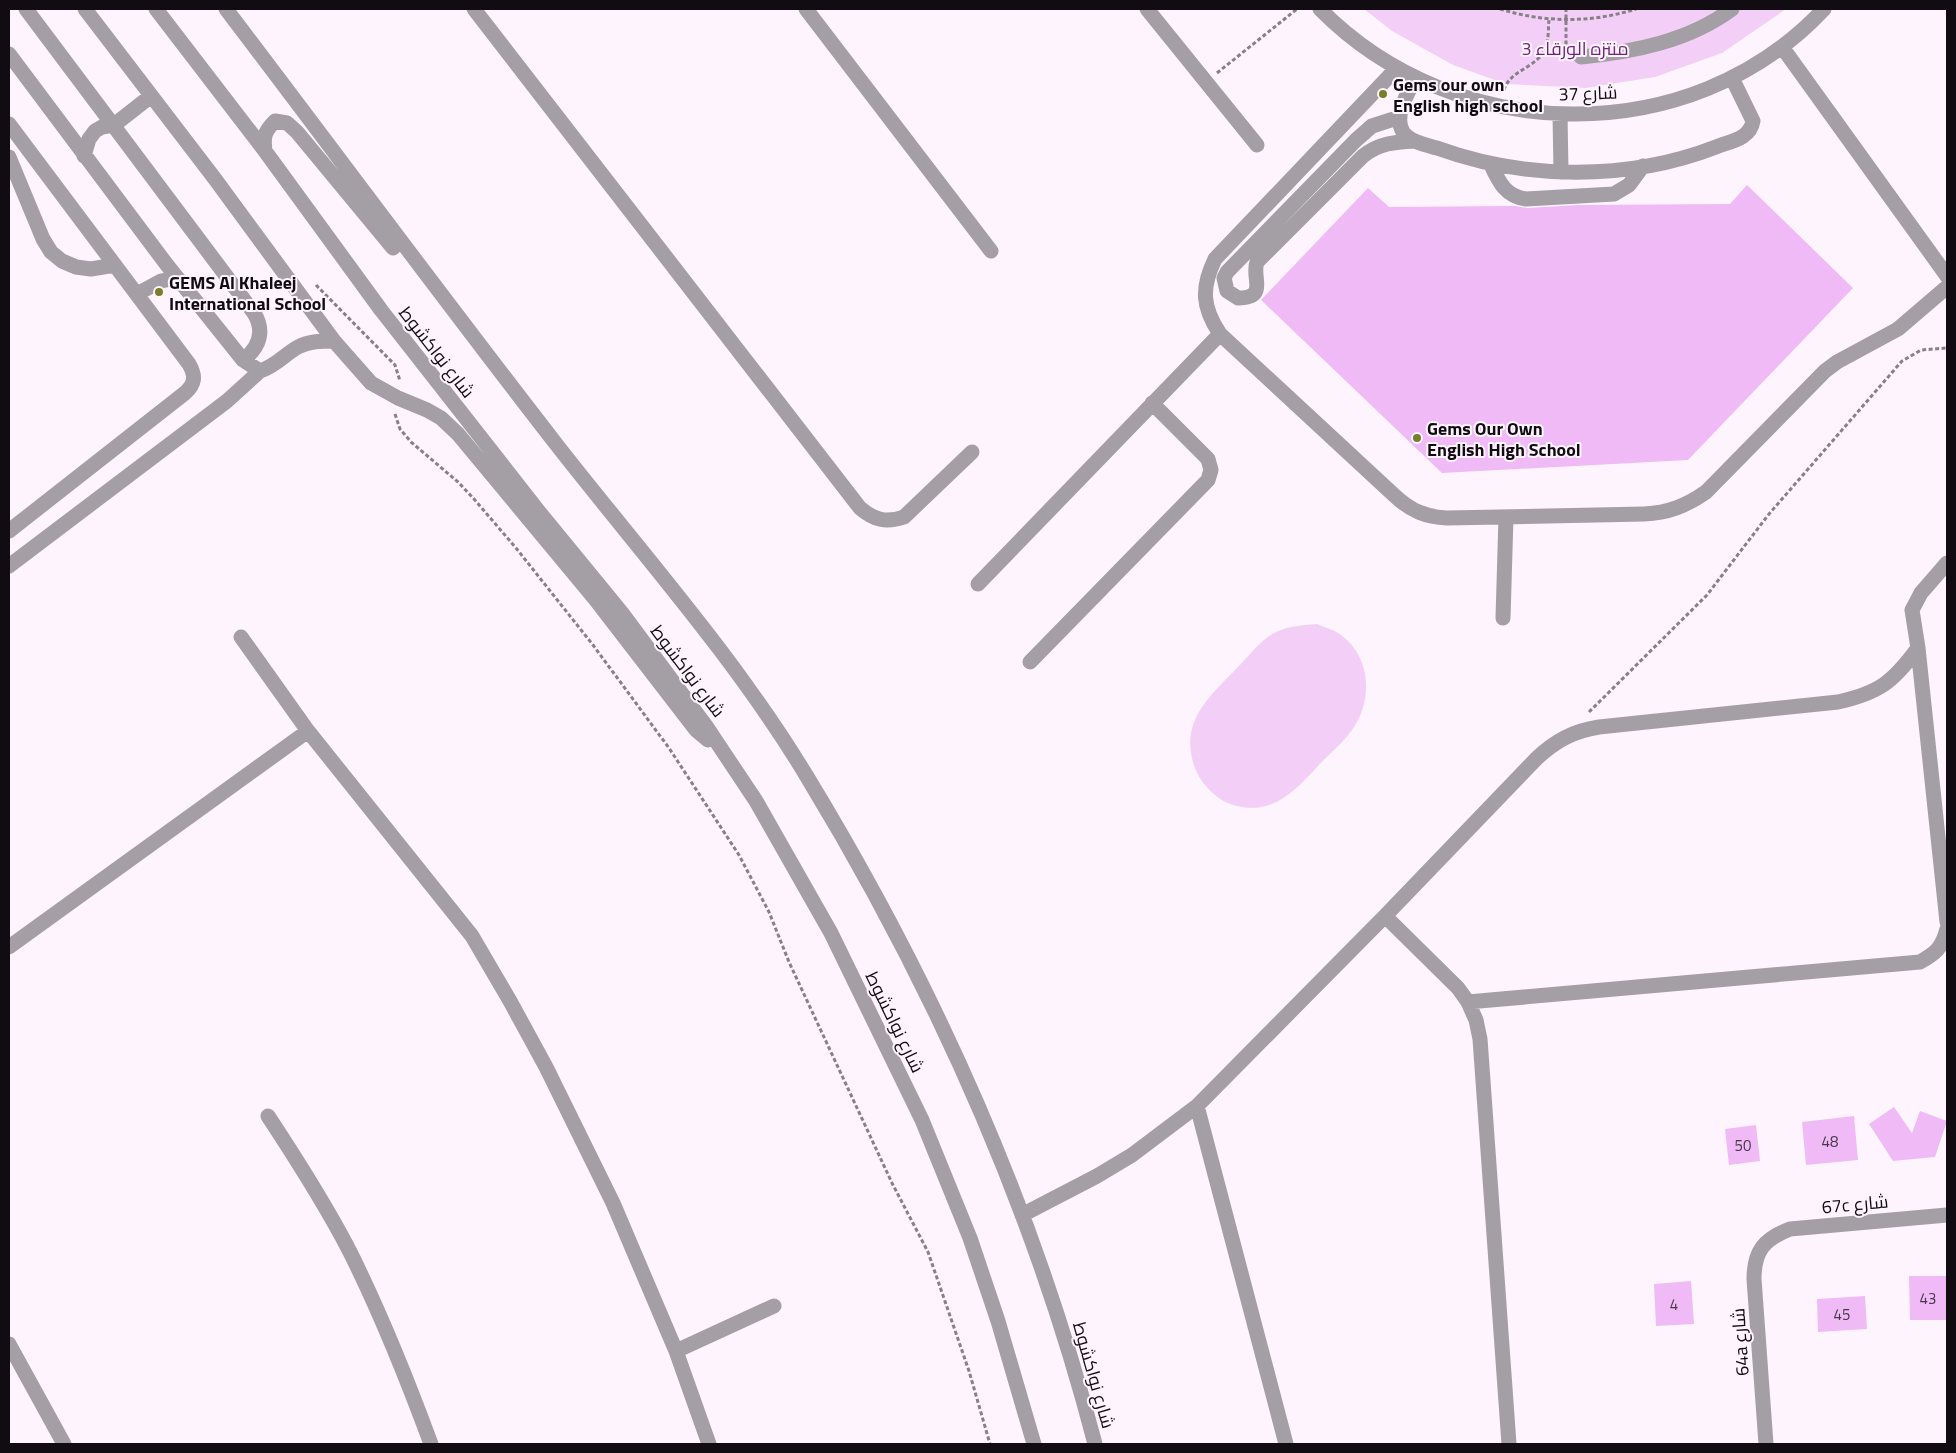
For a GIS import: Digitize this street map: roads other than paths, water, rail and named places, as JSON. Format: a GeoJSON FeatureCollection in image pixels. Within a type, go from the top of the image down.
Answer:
{"type":"FeatureCollection","features":[{"type":"Feature","properties":{"kind":"street"},"geometry":{"type":"LineString","coordinates":[[26,9],[114,124],[258,319],[261,327],[259,342],[256,349],[243,360]]}},
{"type":"Feature","properties":{"kind":"street"},"geometry":{"type":"LineString","coordinates":[[85,9],[334,341],[371,383],[398,398],[412,402],[434,414],[458,434],[595,599],[696,730],[720,746]]}},
{"type":"Feature","properties":{"kind":"street","name":"شارع نواكشوط"},"geometry":{"type":"LineString","coordinates":[[156,9],[265,151],[381,310],[540,513],[622,613],[720,746],[756,800],[831,933],[922,1120],[970,1238],[998,1321],[1034,1444]]}},
{"type":"Feature","properties":{"kind":"street","name":"شارع نواكشوط"},"geometry":{"type":"LineString","coordinates":[[226,9],[425,274],[582,477],[674,589],[757,700],[806,774],[881,907],[928,999],[972,1095],[1022,1215],[1056,1309],[1095,1444]]}},
{"type":"Feature","properties":{"kind":"street"},"geometry":{"type":"LineString","coordinates":[[474,9],[860,508],[869,516],[886,520],[892,521],[904,517],[972,452]]}},
{"type":"Feature","properties":{"kind":"street"},"geometry":{"type":"LineString","coordinates":[[806,9],[991,251]]}},
{"type":"Feature","properties":{"kind":"street"},"geometry":{"type":"LineString","coordinates":[[1147,9],[1257,145]]}},
{"type":"Feature","properties":{"kind":"street","name":"شارع 37"},"geometry":{"type":"LineString","coordinates":[[1320,9],[1336,25],[1365,48],[1415,79],[1456,95],[1500,107],[1560,114],[1605,113],[1648,107],[1691,95],[1732,78],[1782,47],[1812,22],[1824,9]]}},
{"type":"Feature","properties":{"kind":"street"},"geometry":{"type":"LineString","coordinates":[[1581,57],[1620,54],[1658,44],[1694,30],[1732,9]]}},
{"type":"Feature","properties":{"kind":"street"},"geometry":{"type":"LineString","coordinates":[[1396,68],[1215,259],[1208,274],[1205,289],[1206,305],[1211,320],[1220,334],[1406,506],[1418,513],[1432,517],[1661,513],[1677,509],[1692,502],[1706,492],[1825,371],[1837,362],[1898,329],[1947,277],[1782,47]]}},
{"type":"Feature","properties":{"kind":"street"},"geometry":{"type":"LineString","coordinates":[[9,54],[177,278],[243,360],[260,370]]}},
{"type":"Feature","properties":{"kind":"street"},"geometry":{"type":"LineString","coordinates":[[1415,79],[1400,117],[1403,132],[1408,138],[1452,154],[1490,164],[1561,172],[1589,172],[1643,166],[1708,150],[1747,134],[1752,128],[1753,121],[1732,78]]}},
{"type":"Feature","properties":{"kind":"street"},"geometry":{"type":"LineString","coordinates":[[84,156],[89,139],[95,131],[114,124],[151,96]]}},
{"type":"Feature","properties":{"kind":"street"},"geometry":{"type":"LineString","coordinates":[[1560,114],[1561,172]]}},
{"type":"Feature","properties":{"kind":"street"},"geometry":{"type":"LineString","coordinates":[[1400,117],[1372,126],[1356,140],[1227,272],[1224,278],[1227,291],[1232,296],[1245,298],[1256,290],[1258,284],[1257,262],[1363,156],[1379,146],[1389,143],[1415,141]]}},
{"type":"Feature","properties":{"kind":"street"},"geometry":{"type":"LineString","coordinates":[[265,151],[263,138],[265,131],[275,121],[287,122],[398,254],[425,274]]}},
{"type":"Feature","properties":{"kind":"street"},"geometry":{"type":"LineString","coordinates":[[9,124],[189,364],[193,371],[194,380],[191,387],[9,531]]}},
{"type":"Feature","properties":{"kind":"street"},"geometry":{"type":"LineString","coordinates":[[9,157],[43,239],[51,252],[62,261],[76,267],[90,269],[115,265]]}},
{"type":"Feature","properties":{"kind":"street"},"geometry":{"type":"LineString","coordinates":[[1490,164],[1504,189],[1518,198],[1526,199],[1614,194],[1629,186],[1643,166]]}},
{"type":"Feature","properties":{"kind":"street"},"geometry":{"type":"LineString","coordinates":[[137,294],[160,281],[177,278]]}},
{"type":"Feature","properties":{"kind":"street"},"geometry":{"type":"LineString","coordinates":[[978,584],[1220,334]]}},
{"type":"Feature","properties":{"kind":"street"},"geometry":{"type":"LineString","coordinates":[[9,566],[227,401],[260,370],[269,368],[298,347],[309,342],[334,341]]}},
{"type":"Feature","properties":{"kind":"street"},"geometry":{"type":"LineString","coordinates":[[1030,662],[1208,480],[1211,470],[1208,459],[1152,403]]}},
{"type":"Feature","properties":{"kind":"street"},"geometry":{"type":"LineString","coordinates":[[1502,618],[1506,517]]}},
{"type":"Feature","properties":{"kind":"street"},"geometry":{"type":"LineString","coordinates":[[1947,563],[1921,593],[1912,610],[1918,648],[1947,922]]}},
{"type":"Feature","properties":{"kind":"street"},"geometry":{"type":"LineString","coordinates":[[241,637],[308,731],[472,936],[546,1067],[581,1134],[613,1203],[676,1351],[709,1444]]}},
{"type":"Feature","properties":{"kind":"street"},"geometry":{"type":"LineString","coordinates":[[1022,1215],[1097,1176],[1132,1155],[1196,1106],[1385,916],[1536,759],[1549,746],[1564,736],[1599,727],[1838,702],[1861,696],[1884,686],[1903,669],[1918,648]]}},
{"type":"Feature","properties":{"kind":"street"},"geometry":{"type":"LineString","coordinates":[[9,947],[308,731]]}},
{"type":"Feature","properties":{"kind":"street"},"geometry":{"type":"LineString","coordinates":[[1385,916],[1458,988],[1468,1002],[1476,1020],[1480,1039],[1509,1444]]}},
{"type":"Feature","properties":{"kind":"street"},"geometry":{"type":"LineString","coordinates":[[1468,1002],[1920,962],[1934,954],[1944,942],[1947,930]]}},
{"type":"Feature","properties":{"kind":"street"},"geometry":{"type":"LineString","coordinates":[[1196,1106],[1286,1444]]}},
{"type":"Feature","properties":{"kind":"street"},"geometry":{"type":"LineString","coordinates":[[268,1116],[311,1183],[349,1252],[376,1308],[431,1444]]}},
{"type":"Feature","properties":{"kind":"street","name":"67c شارع"},"geometry":{"type":"LineString","coordinates":[[1768,1240],[1778,1233],[1790,1229],[1947,1216]]}},
{"type":"Feature","properties":{"kind":"street","name":"64a شارع"},"geometry":{"type":"LineString","coordinates":[[1766,1444],[1754,1265],[1759,1251],[1768,1240]]}},
{"type":"Feature","properties":{"kind":"street"},"geometry":{"type":"LineString","coordinates":[[676,1351],[774,1306]]}},
{"type":"Feature","properties":{"kind":"street"},"geometry":{"type":"LineString","coordinates":[[9,1344],[64,1444]]}},
{"type":"Feature","properties":{"kind":"place","name":"Gems our own English high school"},"geometry":{"type":"Point","coordinates":[1383,94]}},
{"type":"Feature","properties":{"kind":"place","name":"GEMS Al Khaleej International School"},"geometry":{"type":"Point","coordinates":[159,292]}},
{"type":"Feature","properties":{"kind":"place","name":"Gems Our Own English High School"},"geometry":{"type":"Point","coordinates":[1417,438]}},
{"type":"Feature","properties":{"kind":"park label","name":"منتزه الورقاء 3"},"geometry":{"type":"Point","coordinates":[1575,48]}}]}
